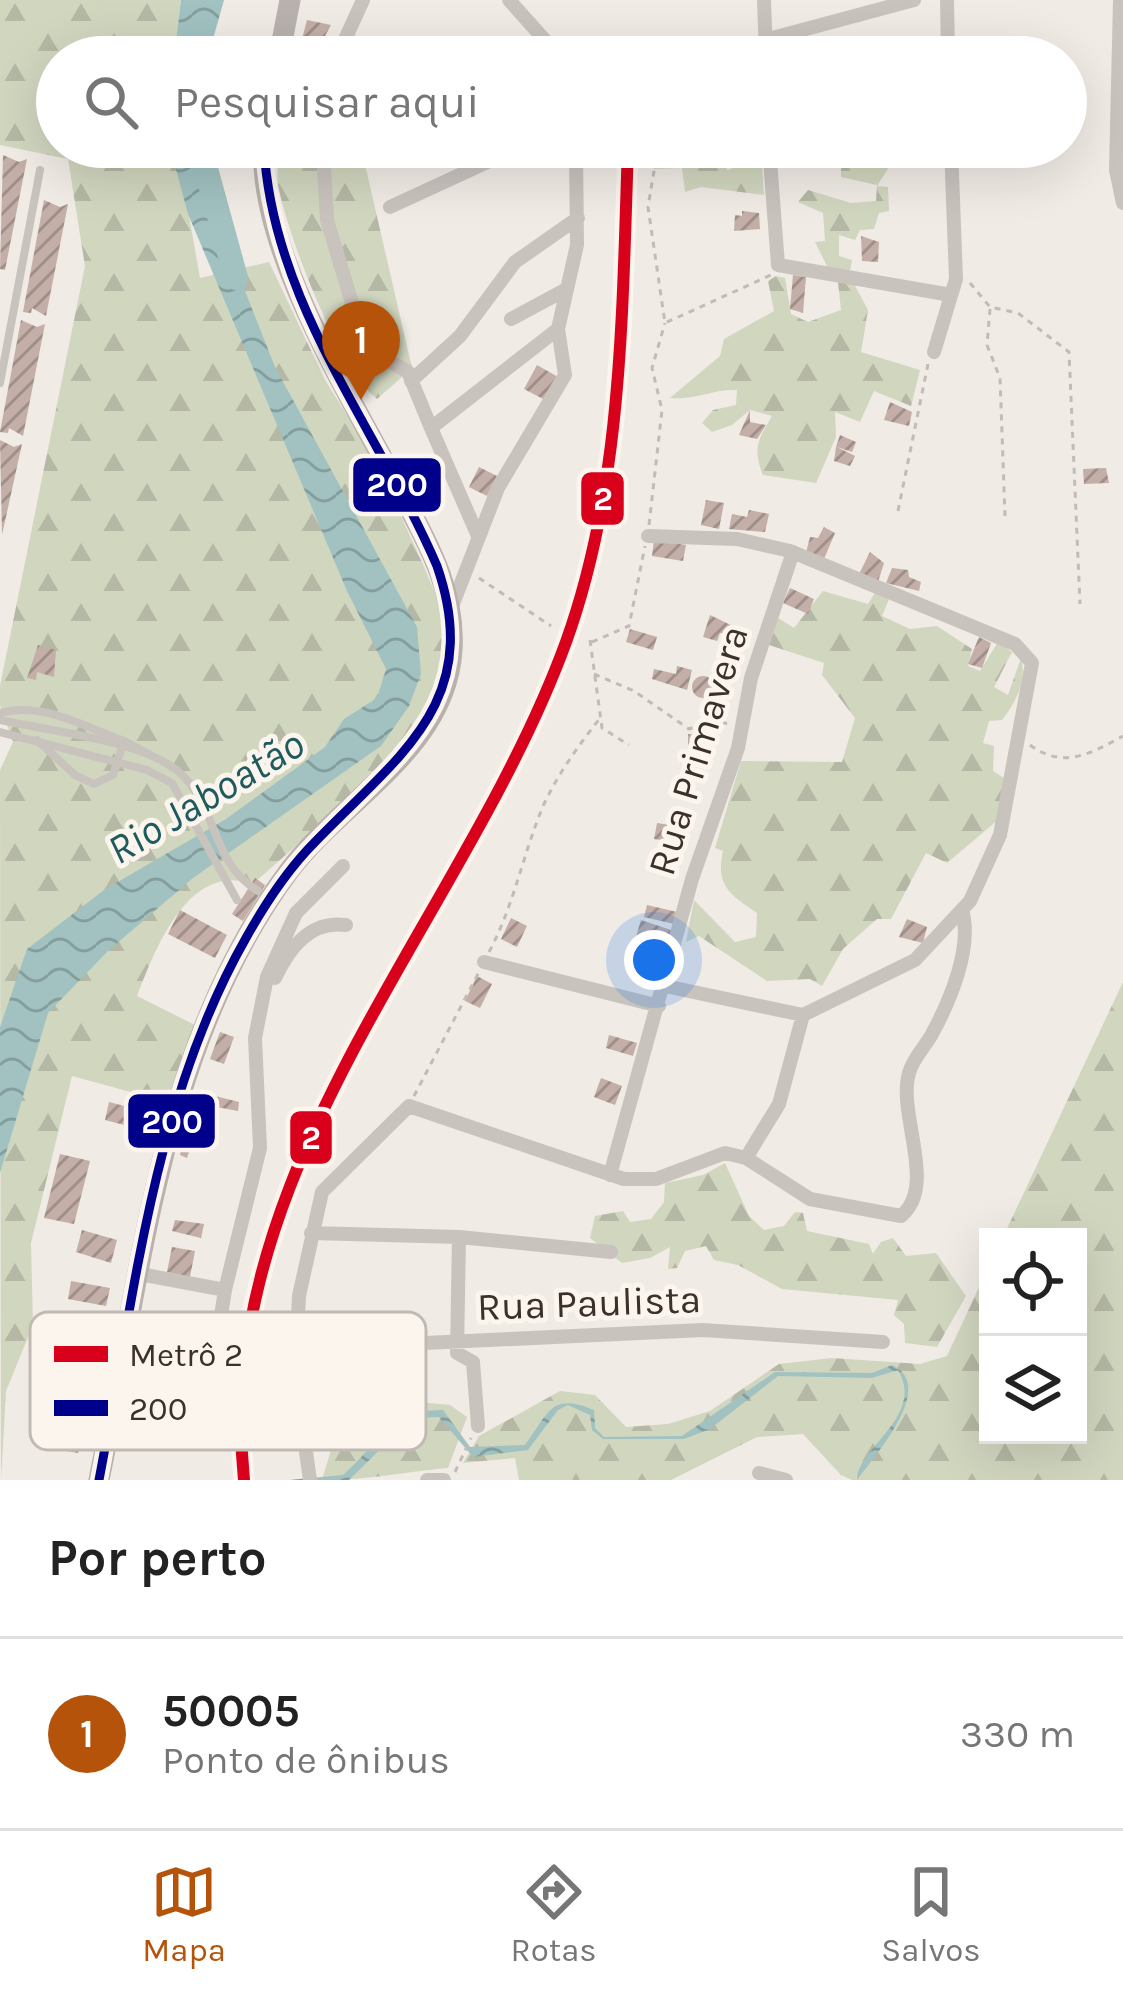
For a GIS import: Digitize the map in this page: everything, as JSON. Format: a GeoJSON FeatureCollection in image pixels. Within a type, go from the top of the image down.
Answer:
{"type":"FeatureCollection","features":[{"type":"Feature","properties":{"kind":"main road"},"geometry":{"type":"LineString","coordinates":[[283,36],[290,0]]}},
{"type":"Feature","properties":{"kind":"main road"},"geometry":{"type":"LineString","coordinates":[[132,1312],[165,1140],[249,918],[271,898],[330,823],[408,750],[437,705],[450,670],[449,611],[434,555],[351,396],[271,222],[266,168]]}},
{"type":"Feature","properties":{"kind":"main road"},"geometry":{"type":"LineString","coordinates":[[99,1480],[105,1450]]}},
{"type":"Feature","properties":{"kind":"street"},"geometry":{"type":"LineString","coordinates":[[347,36],[363,0]]}},
{"type":"Feature","properties":{"kind":"street"},"geometry":{"type":"LineString","coordinates":[[509,0],[541,36]]}},
{"type":"Feature","properties":{"kind":"street"},"geometry":{"type":"LineString","coordinates":[[764,0],[765,36]]}},
{"type":"Feature","properties":{"kind":"street"},"geometry":{"type":"LineString","coordinates":[[780,36],[914,0]]}},
{"type":"Feature","properties":{"kind":"street"},"geometry":{"type":"LineString","coordinates":[[946,0],[947,36]]}},
{"type":"Feature","properties":{"kind":"street"},"geometry":{"type":"LineString","coordinates":[[1120,0],[1116,170],[1123,203]]}},
{"type":"Feature","properties":{"kind":"street"},"geometry":{"type":"LineString","coordinates":[[323,168],[327,220],[352,303],[370,343],[385,359],[406,369],[478,536]]}},
{"type":"Feature","properties":{"kind":"street"},"geometry":{"type":"LineString","coordinates":[[390,206],[474,168]]}},
{"type":"Feature","properties":{"kind":"street"},"geometry":{"type":"LineString","coordinates":[[449,611],[465,583],[478,536],[508,469],[563,380],[558,329],[578,218],[577,168]]}},
{"type":"Feature","properties":{"kind":"street"},"geometry":{"type":"LineString","coordinates":[[772,168],[781,266],[950,295]]}},
{"type":"Feature","properties":{"kind":"street"},"geometry":{"type":"LineString","coordinates":[[934,352],[957,268],[952,168]]}},
{"type":"Feature","properties":{"kind":"street"},"geometry":{"type":"LineString","coordinates":[[411,380],[452,345],[515,262],[578,218]]}},
{"type":"Feature","properties":{"kind":"street"},"geometry":{"type":"LineString","coordinates":[[511,319],[565,290]]}},
{"type":"Feature","properties":{"kind":"street"},"geometry":{"type":"LineString","coordinates":[[431,428],[558,329]]}},
{"type":"Feature","properties":{"kind":"street"},"geometry":{"type":"LineString","coordinates":[[648,536],[737,539],[793,552],[1024,649],[1032,663],[1000,835],[962,910],[911,963],[803,1015],[665,986]]}},
{"type":"Feature","properties":{"kind":"street","name":"Rua Primavera"},"geometry":{"type":"LineString","coordinates":[[610,1175],[692,879],[742,727],[751,678],[793,552]]}},
{"type":"Feature","properties":{"kind":"street"},"geometry":{"type":"LineString","coordinates":[[222,1312],[260,1148],[254,1088],[258,1018],[267,977],[296,913],[343,866]]}},
{"type":"Feature","properties":{"kind":"street"},"geometry":{"type":"LineString","coordinates":[[297,1312],[324,1186],[409,1106],[610,1175],[656,1179],[715,1153],[746,1157],[810,1199],[901,1216],[911,1206],[915,1180],[907,1081],[955,977],[964,938],[962,910]]}},
{"type":"Feature","properties":{"kind":"street"},"geometry":{"type":"LineString","coordinates":[[258,1018],[293,947],[321,924],[346,925]]}},
{"type":"Feature","properties":{"kind":"street"},"geometry":{"type":"LineString","coordinates":[[484,962],[659,1006]]}},
{"type":"Feature","properties":{"kind":"street"},"geometry":{"type":"LineString","coordinates":[[746,1157],[769,1129],[803,1015]]}},
{"type":"Feature","properties":{"kind":"street"},"geometry":{"type":"LineString","coordinates":[[311,1234],[459,1237],[610,1252]]}},
{"type":"Feature","properties":{"kind":"street"},"geometry":{"type":"LineString","coordinates":[[459,1237],[459,1355],[473,1362],[478,1426]]}},
{"type":"Feature","properties":{"kind":"street"},"geometry":{"type":"LineString","coordinates":[[140,1274],[225,1290]]}},
{"type":"Feature","properties":{"kind":"street","name":"Rua Paulista"},"geometry":{"type":"LineString","coordinates":[[426,1343],[731,1330],[883,1342]]}},
{"type":"Feature","properties":{"kind":"street"},"geometry":{"type":"LineString","coordinates":[[759,1473],[786,1480]]}},
{"type":"Feature","properties":{"kind":"street"},"geometry":{"type":"LineString","coordinates":[[428,1480],[444,1480]]}},
{"type":"Feature","properties":{"kind":"lane"},"geometry":{"type":"LineString","coordinates":[[0,383],[40,170]]}},
{"type":"Feature","properties":{"kind":"lane"},"geometry":{"type":"LineString","coordinates":[[0,717],[22,709],[61,716],[183,775],[224,881],[237,900]]}},
{"type":"Feature","properties":{"kind":"lane"},"geometry":{"type":"LineString","coordinates":[[0,717],[123,744]]}},
{"type":"Feature","properties":{"kind":"lane"},"geometry":{"type":"LineString","coordinates":[[0,732],[118,762],[172,783],[201,819],[232,872],[271,898]]}},
{"type":"Feature","properties":{"kind":"lane"},"geometry":{"type":"LineString","coordinates":[[36,739],[75,775],[94,784],[107,781],[123,744]]}},
{"type":"Feature","properties":{"kind":"path"},"geometry":{"type":"LineString","coordinates":[[629,745],[604,733],[591,641],[629,626],[648,536],[662,410],[652,368],[665,323],[648,207],[654,168]]}},
{"type":"Feature","properties":{"kind":"path"},"geometry":{"type":"LineString","coordinates":[[665,323],[781,266]]}},
{"type":"Feature","properties":{"kind":"path"},"geometry":{"type":"LineString","coordinates":[[957,268],[990,307],[1018,313],[1069,352],[1080,604]]}},
{"type":"Feature","properties":{"kind":"path"},"geometry":{"type":"LineString","coordinates":[[990,307],[987,345],[1000,378],[1005,516]]}},
{"type":"Feature","properties":{"kind":"path"},"geometry":{"type":"LineString","coordinates":[[898,511],[921,376],[934,352]]}},
{"type":"Feature","properties":{"kind":"path"},"geometry":{"type":"LineString","coordinates":[[481,578],[551,626]]}},
{"type":"Feature","properties":{"kind":"path"},"geometry":{"type":"LineString","coordinates":[[594,674],[634,691],[689,729],[717,720],[742,727]]}},
{"type":"Feature","properties":{"kind":"path"},"geometry":{"type":"LineString","coordinates":[[409,1106],[514,904],[544,805],[572,753],[600,718]]}},
{"type":"Feature","properties":{"kind":"path"},"geometry":{"type":"LineString","coordinates":[[1019,736],[1040,753],[1081,760],[1123,736]]}},
{"type":"Feature","properties":{"kind":"path"},"geometry":{"type":"LineString","coordinates":[[454,1480],[458,1459],[478,1426]]}},
{"type":"Feature","properties":{"kind":"green space"},"geometry":{"type":"Polygon","coordinates":[[[0,0],[181,0],[177,36],[36,36],[36,152],[0,145],[0,0]]]}},
{"type":"Feature","properties":{"kind":"green space"},"geometry":{"type":"Polygon","coordinates":[[[69,168],[181,168],[200,278],[269,262],[325,380],[374,458],[422,562],[446,619],[445,660],[431,704],[378,773],[253,884],[230,880],[211,885],[193,896],[165,933],[137,996],[201,1028],[171,1103],[72,1076],[31,1243],[33,1312],[30,1332],[6,1391],[1,1480],[0,770],[13,742],[0,705],[0,686],[85,266],[69,168]]]}},
{"type":"Feature","properties":{"kind":"green space"},"geometry":{"type":"Polygon","coordinates":[[[366,168],[412,368],[377,399],[331,331],[292,236],[277,171],[366,168]]]}},
{"type":"Feature","properties":{"kind":"green space"},"geometry":{"type":"Polygon","coordinates":[[[682,168],[762,168],[764,195],[701,187],[685,192],[682,168]]]}},
{"type":"Feature","properties":{"kind":"green space"},"geometry":{"type":"Polygon","coordinates":[[[841,168],[888,168],[877,186],[888,187],[889,211],[879,213],[874,229],[860,230],[855,240],[839,235],[839,256],[852,260],[850,271],[829,270],[815,242],[825,241],[823,213],[798,202],[808,190],[851,203],[876,201],[877,185],[841,177],[841,168]]]}},
{"type":"Feature","properties":{"kind":"green space"},"geometry":{"type":"Polygon","coordinates":[[[785,278],[791,314],[808,322],[841,310],[838,282],[853,282],[868,310],[861,352],[920,370],[911,406],[874,391],[860,422],[835,412],[836,437],[816,483],[763,475],[758,444],[772,416],[750,410],[732,425],[712,432],[702,423],[713,410],[736,405],[737,390],[670,398],[720,356],[724,339],[774,311],[768,281],[785,278]]]}},
{"type":"Feature","properties":{"kind":"green space"},"geometry":{"type":"Polygon","coordinates":[[[823,591],[868,604],[876,591],[892,592],[882,616],[910,629],[937,626],[972,649],[968,666],[980,671],[998,642],[1012,652],[994,687],[1008,695],[1021,658],[1023,675],[1012,706],[1002,720],[989,721],[983,743],[994,746],[993,771],[1007,780],[999,819],[947,863],[926,853],[891,919],[877,919],[843,949],[822,986],[810,979],[767,981],[699,936],[686,942],[694,900],[735,942],[756,937],[757,913],[727,888],[721,873],[723,851],[715,848],[741,761],[842,762],[855,718],[822,675],[824,663],[769,645],[778,618],[794,628],[823,591]]]}},
{"type":"Feature","properties":{"kind":"green space"},"geometry":{"type":"Polygon","coordinates":[[[1123,982],[1123,1480],[852,1480],[841,1475],[803,1434],[757,1437],[671,1480],[519,1480],[515,1458],[463,1463],[479,1436],[560,1391],[595,1395],[626,1427],[668,1424],[710,1411],[779,1364],[832,1358],[920,1364],[947,1356],[979,1287],[979,1444],[1087,1444],[1087,1228],[1007,1228],[1123,982]]]}},
{"type":"Feature","properties":{"kind":"green space"},"geometry":{"type":"Polygon","coordinates":[[[725,1163],[749,1216],[764,1230],[784,1226],[795,1212],[803,1213],[807,1231],[869,1244],[873,1254],[881,1242],[893,1238],[906,1256],[936,1253],[966,1296],[937,1347],[905,1343],[904,1324],[894,1315],[898,1300],[782,1289],[738,1265],[714,1260],[706,1246],[685,1251],[677,1268],[668,1269],[670,1247],[650,1258],[622,1263],[590,1238],[595,1216],[623,1211],[630,1222],[651,1219],[664,1202],[665,1183],[703,1175],[725,1163]]]}},
{"type":"Feature","properties":{"kind":"green space"},"geometry":{"type":"Polygon","coordinates":[[[426,1403],[450,1405],[467,1417],[448,1468],[322,1480],[331,1450],[426,1450],[426,1403]]]}},
{"type":"Feature","properties":{"kind":"water"},"geometry":{"type":"Polygon","coordinates":[[[181,0],[224,0],[214,36],[177,36],[181,0]]]}},
{"type":"Feature","properties":{"kind":"water","name":"Rio Jaboatão"},"geometry":{"type":"Polygon","coordinates":[[[176,168],[200,168],[275,367],[417,627],[421,674],[409,706],[381,746],[193,878],[108,951],[48,1013],[0,1173],[0,1027],[27,949],[104,890],[226,819],[325,747],[344,719],[377,698],[386,669],[347,591],[188,214],[176,168]]]}},
{"type":"Feature","properties":{"kind":"water"},"geometry":{"type":"Polygon","coordinates":[[[892,1365],[898,1370],[872,1378],[778,1376],[710,1429],[684,1439],[603,1439],[592,1430],[590,1415],[568,1405],[558,1410],[528,1450],[473,1457],[439,1417],[426,1417],[426,1411],[443,1410],[470,1447],[525,1445],[552,1408],[568,1403],[594,1410],[595,1428],[604,1437],[682,1436],[775,1372],[872,1373],[892,1365]]]}},
{"type":"Feature","properties":{"kind":"water"},"geometry":{"type":"Polygon","coordinates":[[[898,1370],[908,1388],[906,1404],[888,1439],[857,1480],[867,1456],[897,1417],[904,1387],[898,1370]]]}},
{"type":"Feature","properties":{"kind":"water"},"geometry":{"type":"Polygon","coordinates":[[[367,1450],[379,1450],[349,1480],[289,1480],[343,1475],[367,1450]]]}},
{"type":"Feature","properties":{"kind":"building"},"geometry":{"type":"Polygon","coordinates":[[[307,20],[331,25],[325,36],[303,36],[307,20]]]}},
{"type":"Feature","properties":{"kind":"building"},"geometry":{"type":"Polygon","coordinates":[[[3,155],[19,162],[27,159],[5,270],[0,269],[3,155]]]}},
{"type":"Feature","properties":{"kind":"building"},"geometry":{"type":"Polygon","coordinates":[[[44,200],[60,207],[68,204],[46,316],[32,308],[31,313],[23,312],[44,200]]]}},
{"type":"Feature","properties":{"kind":"building"},"geometry":{"type":"Polygon","coordinates":[[[742,211],[759,213],[760,229],[734,231],[735,215],[742,216],[742,211]]]}},
{"type":"Feature","properties":{"kind":"building"},"geometry":{"type":"Polygon","coordinates":[[[861,236],[879,242],[878,262],[862,261],[861,236]]]}},
{"type":"Feature","properties":{"kind":"building"},"geometry":{"type":"Polygon","coordinates":[[[793,275],[806,277],[803,313],[790,309],[793,275]]]}},
{"type":"Feature","properties":{"kind":"building"},"geometry":{"type":"Polygon","coordinates":[[[21,320],[37,327],[45,324],[23,436],[9,428],[8,433],[0,432],[21,320]]]}},
{"type":"Feature","properties":{"kind":"building"},"geometry":{"type":"Polygon","coordinates":[[[537,365],[558,377],[545,400],[524,389],[537,365]]]}},
{"type":"Feature","properties":{"kind":"building"},"geometry":{"type":"Polygon","coordinates":[[[890,402],[912,412],[909,426],[884,420],[890,402]]]}},
{"type":"Feature","properties":{"kind":"building"},"geometry":{"type":"Polygon","coordinates":[[[750,410],[750,422],[766,425],[757,439],[739,435],[750,410]]]}},
{"type":"Feature","properties":{"kind":"building"},"geometry":{"type":"Polygon","coordinates":[[[840,435],[856,442],[852,452],[837,447],[855,456],[850,466],[834,461],[836,447],[840,435]]]}},
{"type":"Feature","properties":{"kind":"building"},"geometry":{"type":"Polygon","coordinates":[[[0,440],[14,447],[22,444],[2,535],[0,440]]]}},
{"type":"Feature","properties":{"kind":"building"},"geometry":{"type":"Polygon","coordinates":[[[479,467],[497,476],[487,496],[469,487],[479,467]]]}},
{"type":"Feature","properties":{"kind":"building"},"geometry":{"type":"Polygon","coordinates":[[[1106,468],[1109,483],[1084,484],[1083,469],[1106,468]]]}},
{"type":"Feature","properties":{"kind":"building"},"geometry":{"type":"Polygon","coordinates":[[[706,500],[724,503],[719,529],[701,525],[706,500]]]}},
{"type":"Feature","properties":{"kind":"building"},"geometry":{"type":"Polygon","coordinates":[[[749,510],[769,514],[765,532],[729,529],[732,514],[747,517],[749,510]]]}},
{"type":"Feature","properties":{"kind":"building"},"geometry":{"type":"Polygon","coordinates":[[[824,527],[835,533],[824,559],[806,553],[810,537],[818,538],[824,527]]]}},
{"type":"Feature","properties":{"kind":"building"},"geometry":{"type":"Polygon","coordinates":[[[654,540],[686,545],[683,561],[652,556],[654,540]]]}},
{"type":"Feature","properties":{"kind":"building"},"geometry":{"type":"Polygon","coordinates":[[[870,552],[884,563],[878,582],[859,574],[870,552]]]}},
{"type":"Feature","properties":{"kind":"building"},"geometry":{"type":"Polygon","coordinates":[[[892,568],[908,570],[909,577],[921,582],[919,591],[886,583],[892,568]]]}},
{"type":"Feature","properties":{"kind":"building"},"geometry":{"type":"Polygon","coordinates":[[[790,588],[814,599],[808,614],[783,603],[790,588]]]}},
{"type":"Feature","properties":{"kind":"building"},"geometry":{"type":"Polygon","coordinates":[[[710,615],[741,630],[739,637],[720,633],[717,641],[703,637],[710,615]]]}},
{"type":"Feature","properties":{"kind":"building"},"geometry":{"type":"Polygon","coordinates":[[[630,629],[657,637],[653,650],[626,642],[630,629]]]}},
{"type":"Feature","properties":{"kind":"building"},"geometry":{"type":"Polygon","coordinates":[[[979,637],[991,643],[982,668],[968,664],[979,637]]]}},
{"type":"Feature","properties":{"kind":"building"},"geometry":{"type":"Polygon","coordinates":[[[38,645],[56,650],[54,677],[37,672],[36,680],[27,678],[38,645]]]}},
{"type":"Feature","properties":{"kind":"building"},"geometry":{"type":"Polygon","coordinates":[[[677,666],[692,670],[687,690],[652,679],[654,669],[676,674],[677,666]]]}},
{"type":"Feature","properties":{"kind":"building"},"geometry":{"type":"Polygon","coordinates":[[[703,676],[714,687],[703,698],[692,687],[703,676]]]}},
{"type":"Feature","properties":{"kind":"building"},"geometry":{"type":"Polygon","coordinates":[[[688,734],[706,734],[706,754],[688,754],[688,734]]]}},
{"type":"Feature","properties":{"kind":"building"},"geometry":{"type":"Polygon","coordinates":[[[657,823],[682,827],[680,843],[654,839],[657,823]]]}},
{"type":"Feature","properties":{"kind":"building"},"geometry":{"type":"Polygon","coordinates":[[[255,878],[265,885],[243,921],[232,914],[255,878]]]}},
{"type":"Feature","properties":{"kind":"building"},"geometry":{"type":"Polygon","coordinates":[[[647,905],[677,912],[674,924],[644,917],[647,905]]]}},
{"type":"Feature","properties":{"kind":"building"},"geometry":{"type":"Polygon","coordinates":[[[180,910],[227,935],[215,958],[168,934],[180,910]]]}},
{"type":"Feature","properties":{"kind":"building"},"geometry":{"type":"Polygon","coordinates":[[[511,918],[527,926],[517,947],[501,939],[511,918]]]}},
{"type":"Feature","properties":{"kind":"building"},"geometry":{"type":"Polygon","coordinates":[[[907,919],[927,927],[923,943],[899,937],[907,919]]]}},
{"type":"Feature","properties":{"kind":"building"},"geometry":{"type":"Polygon","coordinates":[[[641,920],[671,930],[665,949],[635,940],[641,920]]]}},
{"type":"Feature","properties":{"kind":"building"},"geometry":{"type":"Polygon","coordinates":[[[477,976],[492,984],[480,1008],[465,1001],[477,976]]]}},
{"type":"Feature","properties":{"kind":"building"},"geometry":{"type":"Polygon","coordinates":[[[220,1032],[234,1037],[224,1064],[210,1059],[220,1032]]]}},
{"type":"Feature","properties":{"kind":"building"},"geometry":{"type":"Polygon","coordinates":[[[609,1035],[637,1043],[633,1056],[606,1048],[609,1035]]]}},
{"type":"Feature","properties":{"kind":"building"},"geometry":{"type":"Polygon","coordinates":[[[601,1078],[622,1086],[615,1105],[594,1097],[601,1078]]]}},
{"type":"Feature","properties":{"kind":"building"},"geometry":{"type":"Polygon","coordinates":[[[199,1092],[239,1102],[238,1111],[195,1103],[199,1092]]]}},
{"type":"Feature","properties":{"kind":"building"},"geometry":{"type":"Polygon","coordinates":[[[109,1102],[132,1108],[128,1126],[105,1120],[109,1102]]]}},
{"type":"Feature","properties":{"kind":"building"},"geometry":{"type":"Polygon","coordinates":[[[186,1133],[213,1137],[210,1149],[191,1145],[187,1158],[180,1155],[186,1133]]]}},
{"type":"Feature","properties":{"kind":"building"},"geometry":{"type":"Polygon","coordinates":[[[60,1154],[90,1161],[74,1224],[44,1218],[60,1154]]]}},
{"type":"Feature","properties":{"kind":"building"},"geometry":{"type":"Polygon","coordinates":[[[175,1220],[204,1224],[201,1238],[172,1231],[175,1220]]]}},
{"type":"Feature","properties":{"kind":"building"},"geometry":{"type":"Polygon","coordinates":[[[82,1230],[117,1240],[111,1263],[76,1252],[82,1230]]]}},
{"type":"Feature","properties":{"kind":"building"},"geometry":{"type":"Polygon","coordinates":[[[172,1247],[195,1251],[190,1277],[167,1272],[172,1247]]]}},
{"type":"Feature","properties":{"kind":"building"},"geometry":{"type":"Polygon","coordinates":[[[71,1281],[110,1288],[106,1306],[68,1299],[71,1281]]]}},
{"type":"Feature","properties":{"kind":"waterway","name":"Rio Jaboatão"},"geometry":{"type":"LineString","coordinates":[[206,168],[236,278]]}},
{"type":"Feature","properties":{"kind":"metro line","name":"2"},"geometry":{"type":"LineString","coordinates":[[256,1312],[267,1255],[305,1149],[355,1047],[522,745],[566,642],[585,582],[609,459],[627,168]]}},
{"type":"Feature","properties":{"kind":"metro line","name":"2"},"geometry":{"type":"LineString","coordinates":[[244,1450],[244,1480]]}},
{"type":"Feature","properties":{"kind":"transit line","name":"200"},"geometry":{"type":"LineString","coordinates":[[129,1312],[168,1133],[214,1001],[253,925],[286,875],[403,752],[425,722],[441,690],[450,654],[449,613],[437,566],[306,311],[286,259],[267,168]]}},
{"type":"Feature","properties":{"kind":"transit line","name":"200"},"geometry":{"type":"LineString","coordinates":[[99,1480],[104,1450]]}},
{"type":"Feature","properties":{"kind":"place","name":"50005"},"geometry":{"type":"Point","coordinates":[361,400]}}]}
